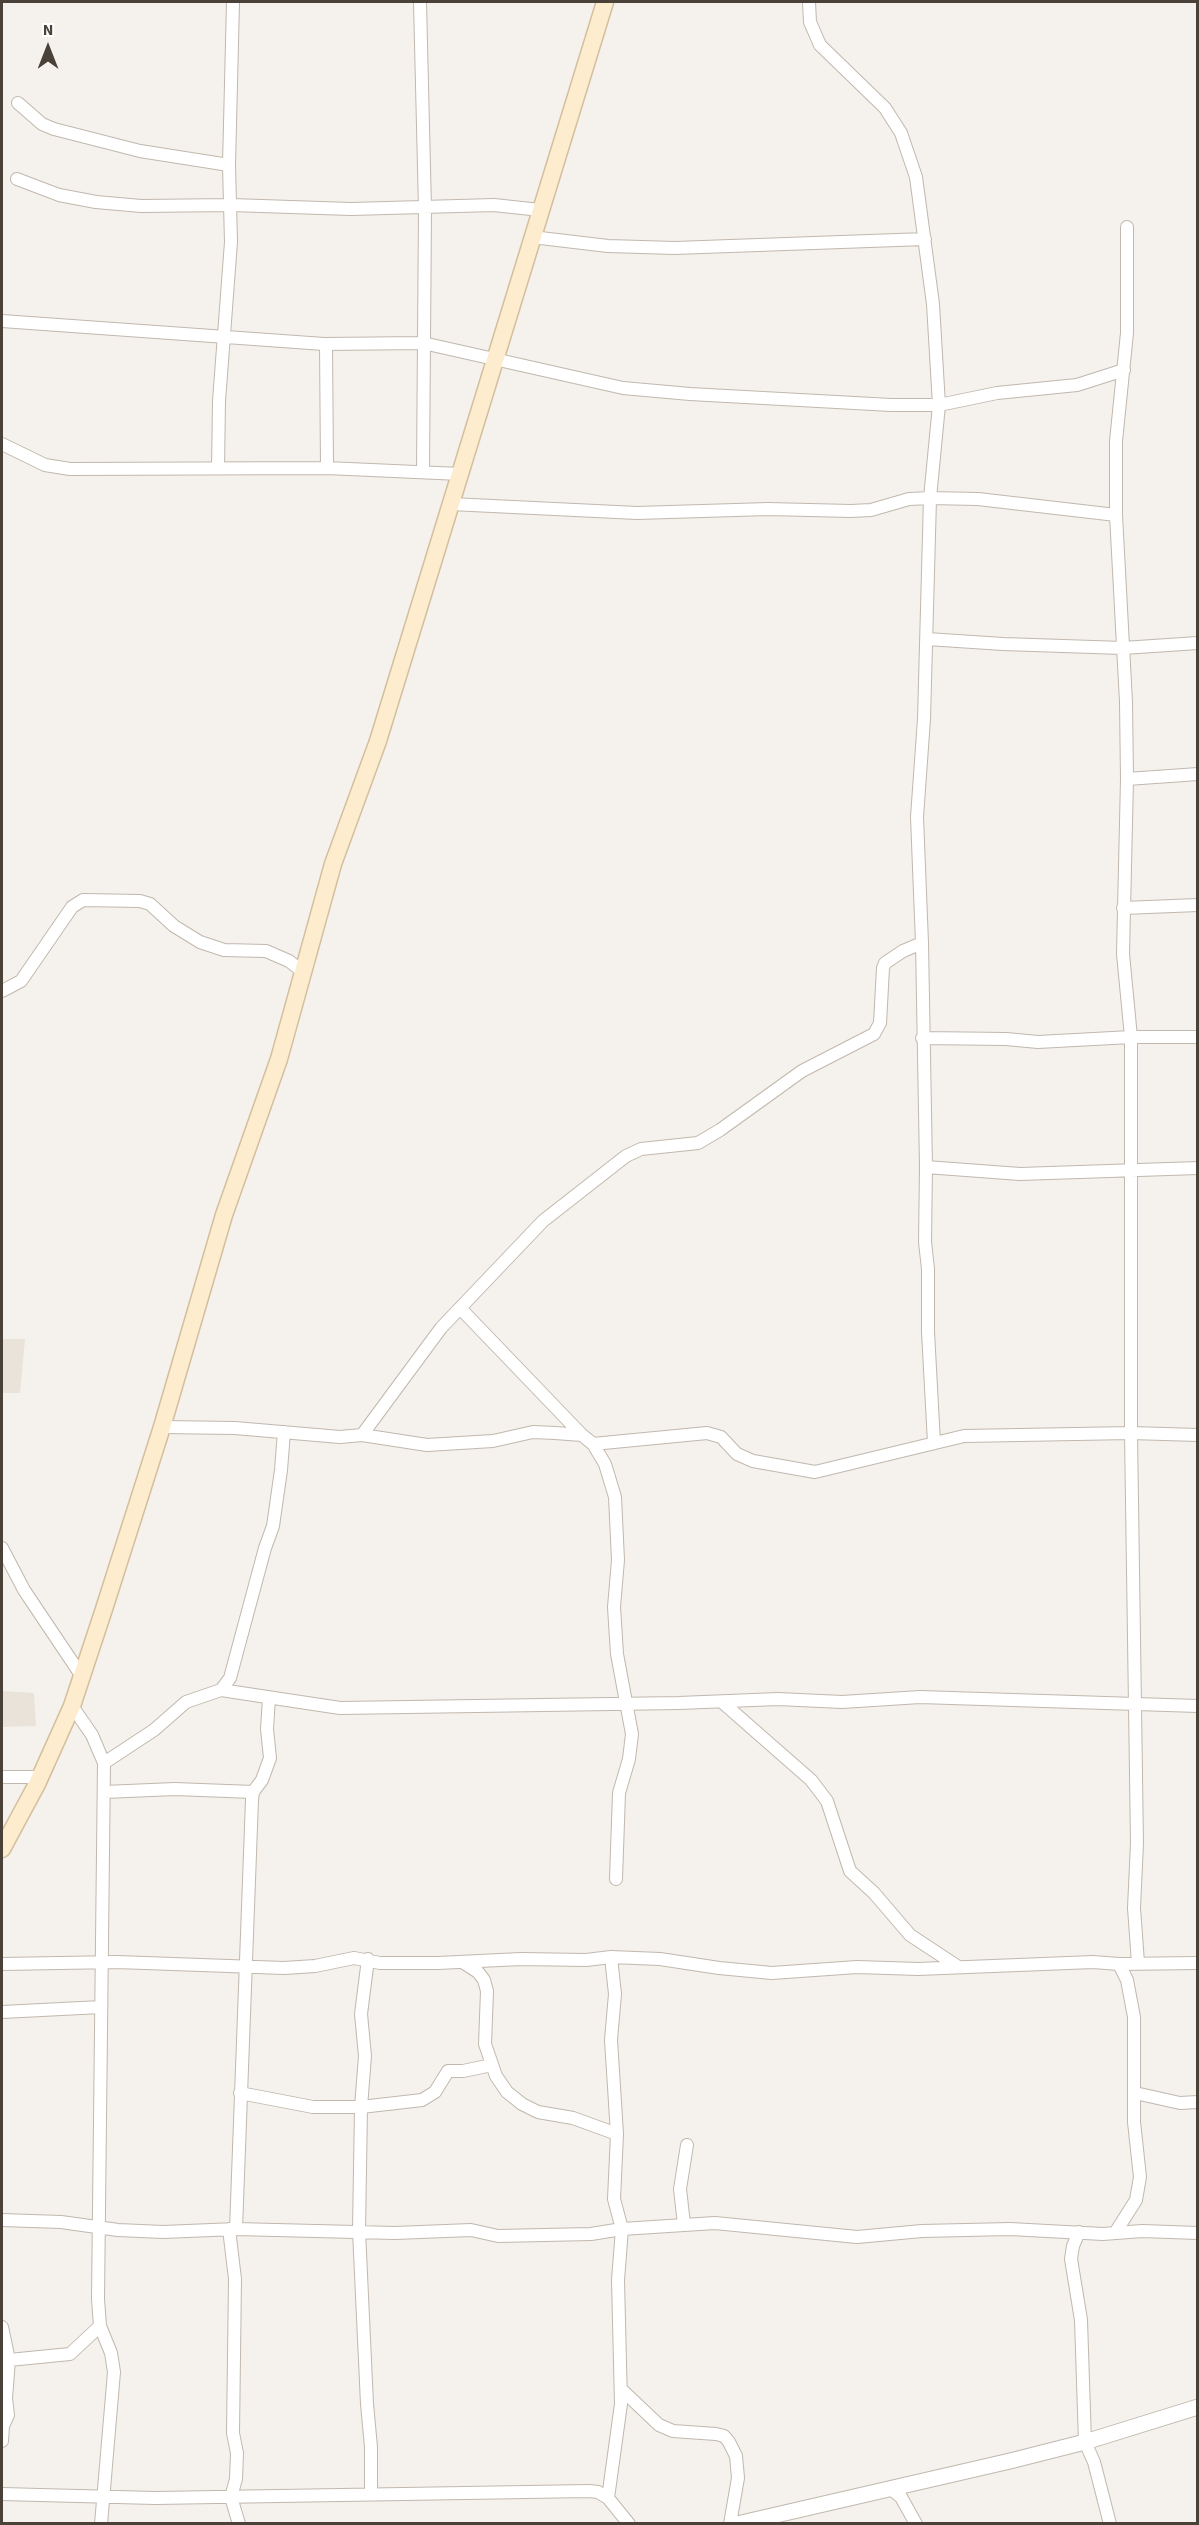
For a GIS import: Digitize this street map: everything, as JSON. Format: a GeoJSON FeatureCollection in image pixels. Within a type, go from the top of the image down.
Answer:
{"type":"FeatureCollection","features":[{"type":"Feature","properties":{"kind":"main road"},"geometry":{"type":"LineString","coordinates":[[2,1849],[40,1777],[72,1706],[162,1427],[224,1215],[279,1059],[333,864],[378,741],[605,2]]}},
{"type":"Feature","properties":{"kind":"street"},"geometry":{"type":"LineString","coordinates":[[218,468],[219,401],[231,242],[229,165],[233,2]]}},
{"type":"Feature","properties":{"kind":"street"},"geometry":{"type":"LineString","coordinates":[[420,2],[424,209],[423,471]]}},
{"type":"Feature","properties":{"kind":"street"},"geometry":{"type":"LineString","coordinates":[[809,2],[810,22],[820,45],[885,108],[901,133],[916,177],[933,304],[939,405],[930,498],[924,719],[917,818],[922,943],[925,1242],[934,1443]]}},
{"type":"Feature","properties":{"kind":"street"},"geometry":{"type":"LineString","coordinates":[[18,103],[42,124],[54,129],[140,151],[229,165]]}},
{"type":"Feature","properties":{"kind":"street"},"geometry":{"type":"LineString","coordinates":[[17,179],[59,195],[96,202],[141,206],[424,209],[494,205],[540,210]]}},
{"type":"Feature","properties":{"kind":"street"},"geometry":{"type":"LineString","coordinates":[[1127,227],[1127,333],[1116,441],[1116,514],[1127,779],[1123,954],[1131,1037],[1131,1433],[1137,1843],[1134,1908],[1138,1963]]}},
{"type":"Feature","properties":{"kind":"street"},"geometry":{"type":"LineString","coordinates":[[532,237],[608,246],[675,248],[925,238]]}},
{"type":"Feature","properties":{"kind":"street"},"geometry":{"type":"LineString","coordinates":[[2,321],[326,344],[423,343],[623,388],[700,395],[891,405],[939,405],[997,393],[1077,385],[1124,370]]}},
{"type":"Feature","properties":{"kind":"street"},"geometry":{"type":"LineString","coordinates":[[326,344],[327,468]]}},
{"type":"Feature","properties":{"kind":"street"},"geometry":{"type":"LineString","coordinates":[[2,444],[45,465],[70,469],[327,468],[460,474]]}},
{"type":"Feature","properties":{"kind":"street"},"geometry":{"type":"LineString","coordinates":[[451,504],[637,513],[768,508],[851,511],[872,510],[909,499],[930,498],[978,499],[1116,514]]}},
{"type":"Feature","properties":{"kind":"street"},"geometry":{"type":"LineString","coordinates":[[927,639],[1123,648],[1197,643]]}},
{"type":"Feature","properties":{"kind":"street"},"geometry":{"type":"LineString","coordinates":[[1127,779],[1197,774]]}},
{"type":"Feature","properties":{"kind":"street"},"geometry":{"type":"LineString","coordinates":[[2,991],[21,981],[72,907],[83,900],[140,901],[150,904],[174,926],[200,942],[224,950],[266,951],[289,960],[302,971]]}},
{"type":"Feature","properties":{"kind":"street"},"geometry":{"type":"LineString","coordinates":[[1123,908],[1197,904]]}},
{"type":"Feature","properties":{"kind":"street"},"geometry":{"type":"LineString","coordinates":[[362,1435],[428,1345],[543,1221],[626,1156],[641,1149],[698,1143],[720,1130],[802,1071],[874,1034],[881,1017],[883,968],[894,956],[922,943]]}},
{"type":"Feature","properties":{"kind":"street"},"geometry":{"type":"LineString","coordinates":[[922,1038],[1038,1042],[1131,1037],[1197,1037]]}},
{"type":"Feature","properties":{"kind":"street"},"geometry":{"type":"LineString","coordinates":[[926,1167],[1020,1174],[1197,1168]]}},
{"type":"Feature","properties":{"kind":"street"},"geometry":{"type":"LineString","coordinates":[[460,1308],[593,1444],[605,1464],[615,1497],[618,1560],[614,1607],[617,1654],[632,1734],[632,1747],[619,1793],[616,1879]]}},
{"type":"Feature","properties":{"kind":"street"},"geometry":{"type":"LineString","coordinates":[[162,1427],[235,1428],[340,1437],[362,1435],[427,1445],[493,1441],[533,1432],[582,1435]]}},
{"type":"Feature","properties":{"kind":"street"},"geometry":{"type":"LineString","coordinates":[[221,1689],[234,1670],[239,1643],[273,1526],[284,1432]]}},
{"type":"Feature","properties":{"kind":"street"},"geometry":{"type":"LineString","coordinates":[[593,1444],[707,1433],[720,1437],[737,1454],[753,1461],[815,1472],[964,1436],[1131,1433],[1197,1435]]}},
{"type":"Feature","properties":{"kind":"street"},"geometry":{"type":"LineString","coordinates":[[2,1548],[24,1590],[81,1675]]}},
{"type":"Feature","properties":{"kind":"street"},"geometry":{"type":"LineString","coordinates":[[104,1763],[154,1730],[186,1702],[221,1689],[340,1708],[722,1702],[778,1699],[842,1702],[920,1696],[1197,1706]]}},
{"type":"Feature","properties":{"kind":"street"},"geometry":{"type":"LineString","coordinates":[[239,2523],[231,2497],[236,2479],[237,2453],[233,2433],[235,2279],[232,2229],[254,1792],[262,1780],[270,1758],[267,1729],[269,1698]]}},
{"type":"Feature","properties":{"kind":"street"},"geometry":{"type":"LineString","coordinates":[[722,1702],[811,1780],[827,1801],[850,1871],[874,1893],[909,1935],[957,1966]]}},
{"type":"Feature","properties":{"kind":"street"},"geometry":{"type":"LineString","coordinates":[[72,1706],[92,1735],[104,1763],[98,2299],[100,2326],[111,2353],[114,2372],[101,2523]]}},
{"type":"Feature","properties":{"kind":"street"},"geometry":{"type":"LineString","coordinates":[[2,1777],[40,1777]]}},
{"type":"Feature","properties":{"kind":"street"},"geometry":{"type":"LineString","coordinates":[[104,1792],[175,1789],[254,1792]]}},
{"type":"Feature","properties":{"kind":"street"},"geometry":{"type":"LineString","coordinates":[[608,2498],[620,2423],[618,2280],[622,2229],[614,2199],[617,2134],[611,2040],[615,1994],[610,1957]]}},
{"type":"Feature","properties":{"kind":"street"},"geometry":{"type":"LineString","coordinates":[[2,1964],[102,1962],[284,1968],[315,1966],[354,1958],[380,1963],[513,1959],[586,1960],[610,1957],[660,1959],[772,1973],[857,1967],[918,1969],[1093,1962],[1197,1963]]}},
{"type":"Feature","properties":{"kind":"street"},"geometry":{"type":"LineString","coordinates":[[368,1959],[361,2014],[365,2055],[361,2107],[359,2231],[371,2447],[371,2493]]}},
{"type":"Feature","properties":{"kind":"street"},"geometry":{"type":"LineString","coordinates":[[464,1962],[478,1972],[484,1980],[487,1991],[485,2044],[496,2076],[507,2092],[522,2104],[538,2112],[573,2118],[617,2134]]}},
{"type":"Feature","properties":{"kind":"street"},"geometry":{"type":"LineString","coordinates":[[1115,2233],[1136,2200],[1140,2177],[1134,2122],[1134,2017],[1127,1980],[1119,1964]]}},
{"type":"Feature","properties":{"kind":"street"},"geometry":{"type":"LineString","coordinates":[[3,2014],[101,2007]]}},
{"type":"Feature","properties":{"kind":"street"},"geometry":{"type":"LineString","coordinates":[[240,2093],[313,2107],[361,2107],[422,2100],[435,2092],[448,2071],[474,2070],[492,2065]]}},
{"type":"Feature","properties":{"kind":"street"},"geometry":{"type":"LineString","coordinates":[[1135,2093],[1180,2103],[1197,2102]]}},
{"type":"Feature","properties":{"kind":"street"},"geometry":{"type":"LineString","coordinates":[[684,2224],[681,2189],[687,2145]]}},
{"type":"Feature","properties":{"kind":"street"},"geometry":{"type":"LineString","coordinates":[[2,2220],[61,2222],[118,2230],[163,2232],[232,2229],[432,2233],[471,2230],[506,2236],[591,2234],[684,2224],[746,2225],[857,2237],[922,2231],[1011,2229],[1197,2233]]}},
{"type":"Feature","properties":{"kind":"street"},"geometry":{"type":"LineString","coordinates":[[1079,2232],[1071,2259],[1081,2320],[1085,2442],[1094,2462],[1110,2523]]}},
{"type":"Feature","properties":{"kind":"street"},"geometry":{"type":"LineString","coordinates":[[5,2359],[70,2354],[100,2326]]}},
{"type":"Feature","properties":{"kind":"street"},"geometry":{"type":"LineString","coordinates":[[2,2327],[8,2415],[3,2426],[2,2441]]}},
{"type":"Feature","properties":{"kind":"street"},"geometry":{"type":"LineString","coordinates":[[621,2389],[649,2417],[666,2428],[687,2433],[716,2434],[724,2436],[729,2442],[736,2456],[738,2478],[730,2523]]}},
{"type":"Feature","properties":{"kind":"street"},"geometry":{"type":"LineString","coordinates":[[737,2523],[1085,2442],[1197,2407]]}},
{"type":"Feature","properties":{"kind":"street"},"geometry":{"type":"LineString","coordinates":[[891,2489],[901,2498],[916,2523]]}},
{"type":"Feature","properties":{"kind":"street"},"geometry":{"type":"LineString","coordinates":[[2,2494],[231,2497],[589,2491],[598,2492],[608,2498],[629,2523]]}},
{"type":"Feature","properties":{"kind":"shaded area"},"geometry":{"type":"Polygon","coordinates":[[[2,1339],[25,1339],[20,1393],[2,1393],[2,1339]]]}},
{"type":"Feature","properties":{"kind":"shaded area"},"geometry":{"type":"Polygon","coordinates":[[[2,1691],[34,1693],[36,1726],[2,1727],[2,1691]]]}}]}
